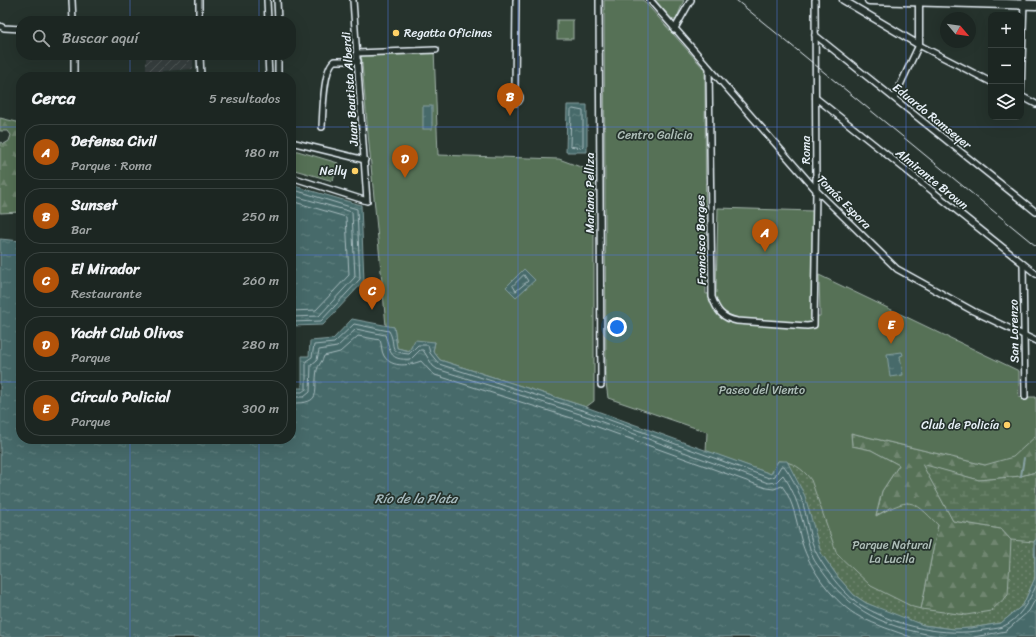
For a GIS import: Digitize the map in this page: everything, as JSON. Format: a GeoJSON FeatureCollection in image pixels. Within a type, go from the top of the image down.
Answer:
{"type":"FeatureCollection","features":[{"type":"Feature","properties":{"kind":"main road"},"geometry":{"type":"LineString","coordinates":[[869,0],[1024,3],[1036,6]]}},
{"type":"Feature","properties":{"kind":"street"},"geometry":{"type":"LineString","coordinates":[[72,0],[73,16]]}},
{"type":"Feature","properties":{"kind":"street"},"geometry":{"type":"LineString","coordinates":[[199,0],[199,16]]}},
{"type":"Feature","properties":{"kind":"street"},"geometry":{"type":"LineString","coordinates":[[267,0],[268,16]]}},
{"type":"Feature","properties":{"kind":"street"},"geometry":{"type":"LineString","coordinates":[[277,0],[278,16]]}},
{"type":"Feature","properties":{"kind":"street","name":"Juan Bautista Alberdi"},"geometry":{"type":"LineString","coordinates":[[296,179],[367,201],[353,0]]}},
{"type":"Feature","properties":{"kind":"street"},"geometry":{"type":"LineString","coordinates":[[515,92],[516,0]]}},
{"type":"Feature","properties":{"kind":"street","name":"Mariano Pelliza"},"geometry":{"type":"LineString","coordinates":[[599,0],[601,385]]}},
{"type":"Feature","properties":{"kind":"street","name":"Tomás Espora"},"geometry":{"type":"LineString","coordinates":[[650,0],[674,30],[816,190],[898,269],[973,311],[1036,342]]}},
{"type":"Feature","properties":{"kind":"street"},"geometry":{"type":"LineString","coordinates":[[674,30],[691,0]]}},
{"type":"Feature","properties":{"kind":"street","name":"Roma"},"geometry":{"type":"LineString","coordinates":[[814,325],[816,190],[815,0]]}},
{"type":"Feature","properties":{"kind":"street"},"geometry":{"type":"LineString","coordinates":[[843,0],[919,45],[988,80]]}},
{"type":"Feature","properties":{"kind":"street"},"geometry":{"type":"LineString","coordinates":[[894,98],[919,45],[919,1]]}},
{"type":"Feature","properties":{"kind":"street"},"geometry":{"type":"LineString","coordinates":[[1021,84],[1024,3]]}},
{"type":"Feature","properties":{"kind":"street"},"geometry":{"type":"LineString","coordinates":[[1,28],[16,29]]}},
{"type":"Feature","properties":{"kind":"street","name":"Eduardo Ramseyer"},"geometry":{"type":"LineString","coordinates":[[815,35],[1036,212]]}},
{"type":"Feature","properties":{"kind":"street"},"geometry":{"type":"LineString","coordinates":[[357,53],[436,50]]}},
{"type":"Feature","properties":{"kind":"street"},"geometry":{"type":"LineString","coordinates":[[74,60],[74,72]]}},
{"type":"Feature","properties":{"kind":"street"},"geometry":{"type":"LineString","coordinates":[[200,60],[201,72]]}},
{"type":"Feature","properties":{"kind":"street"},"geometry":{"type":"LineString","coordinates":[[268,60],[269,72]]}},
{"type":"Feature","properties":{"kind":"street"},"geometry":{"type":"LineString","coordinates":[[278,60],[278,72]]}},
{"type":"Feature","properties":{"kind":"street"},"geometry":{"type":"LineString","coordinates":[[322,127],[325,80],[331,63],[334,61],[358,61]]}},
{"type":"Feature","properties":{"kind":"street","name":"Francisco Borges"},"geometry":{"type":"LineString","coordinates":[[709,68],[712,297],[715,307],[720,314],[728,320],[814,325]]}},
{"type":"Feature","properties":{"kind":"street","name":"Almirante Brown"},"geometry":{"type":"LineString","coordinates":[[816,98],[1036,274]]}},
{"type":"Feature","properties":{"kind":"street"},"geometry":{"type":"LineString","coordinates":[[1024,98],[1036,104]]}},
{"type":"Feature","properties":{"kind":"street"},"geometry":{"type":"LineString","coordinates":[[296,143],[364,160]]}},
{"type":"Feature","properties":{"kind":"street","name":"San Lorenzo"},"geometry":{"type":"LineString","coordinates":[[1023,265],[1025,397]]}},
{"type":"Feature","properties":{"kind":"shaded area"},"geometry":{"type":"Polygon","coordinates":[[[146,60],[193,60],[193,69],[146,72],[146,60]]]}},
{"type":"Feature","properties":{"kind":"green space"},"geometry":{"type":"Polygon","coordinates":[[[604,0],[643,0],[705,70],[706,294],[716,293],[718,208],[813,211],[811,316],[820,316],[819,275],[1019,371],[1019,397],[1036,397],[1036,436],[1013,457],[985,465],[851,433],[852,446],[871,450],[899,465],[882,491],[876,516],[896,506],[910,503],[922,509],[938,525],[921,609],[913,607],[871,586],[837,554],[811,480],[797,466],[788,462],[778,461],[771,474],[706,451],[707,432],[608,398],[606,383],[604,0]]]}},
{"type":"Feature","properties":{"kind":"green space"},"geometry":{"type":"Polygon","coordinates":[[[655,0],[684,0],[676,20],[673,20],[655,0]]]}},
{"type":"Feature","properties":{"kind":"green space"},"geometry":{"type":"Polygon","coordinates":[[[557,20],[573,20],[573,39],[557,39],[557,20]]]}},
{"type":"Feature","properties":{"kind":"green space"},"geometry":{"type":"Polygon","coordinates":[[[434,48],[438,155],[559,159],[594,172],[594,401],[586,407],[440,360],[433,351],[435,342],[409,351],[397,348],[394,327],[386,326],[361,51],[434,48]]]}},
{"type":"Feature","properties":{"kind":"green space"},"geometry":{"type":"Polygon","coordinates":[[[0,118],[16,122],[16,212],[0,213],[0,142],[4,144],[9,141],[11,135],[8,131],[0,131],[0,118]]]}},
{"type":"Feature","properties":{"kind":"green space"},"geometry":{"type":"Polygon","coordinates":[[[296,150],[338,163],[333,181],[296,170],[296,150]]]}},
{"type":"Feature","properties":{"kind":"green space"},"geometry":{"type":"Polygon","coordinates":[[[851,433],[985,465],[1036,436],[1036,472],[1021,476],[979,480],[923,465],[953,521],[1001,529],[1011,540],[1008,595],[991,611],[966,615],[921,609],[938,525],[891,507],[876,516],[882,491],[899,465],[871,450],[852,446],[851,433]]]}},
{"type":"Feature","properties":{"kind":"green space"},"geometry":{"type":"Polygon","coordinates":[[[800,447],[921,608],[966,615],[1011,540],[1021,476],[1036,472],[1035,578],[1023,605],[1001,623],[954,629],[923,625],[896,616],[866,603],[854,595],[838,577],[821,553],[812,525],[787,461],[800,447]]]}},
{"type":"Feature","properties":{"kind":"green space"},"geometry":{"type":"Polygon","coordinates":[[[922,464],[979,480],[1021,476],[1036,472],[1036,539],[1034,542],[1011,540],[1001,529],[953,521],[922,464]]]}},
{"type":"Feature","properties":{"kind":"water"},"geometry":{"type":"Polygon","coordinates":[[[567,105],[587,105],[587,152],[566,152],[567,105]]]}},
{"type":"Feature","properties":{"kind":"water"},"geometry":{"type":"Polygon","coordinates":[[[423,106],[432,106],[432,129],[423,129],[423,106]]]}},
{"type":"Feature","properties":{"kind":"water"},"geometry":{"type":"Polygon","coordinates":[[[296,186],[361,205],[364,281],[323,325],[296,326],[296,186]]]}},
{"type":"Feature","properties":{"kind":"water","name":"Río de la Plata"},"geometry":{"type":"Polygon","coordinates":[[[0,239],[16,241],[16,444],[296,444],[296,388],[302,388],[302,356],[309,356],[310,341],[333,339],[352,319],[394,327],[397,348],[409,351],[415,340],[435,342],[433,351],[440,360],[586,407],[771,474],[778,461],[787,461],[805,496],[821,553],[838,577],[854,595],[866,603],[923,625],[954,629],[1001,623],[1023,605],[1035,578],[1034,542],[1036,539],[1036,637],[0,637],[0,239]]]}},
{"type":"Feature","properties":{"kind":"water"},"geometry":{"type":"Polygon","coordinates":[[[524,269],[535,280],[516,297],[506,287],[524,269]]]}},
{"type":"Feature","properties":{"kind":"water"},"geometry":{"type":"Polygon","coordinates":[[[902,352],[903,355],[900,356],[903,375],[890,377],[887,354],[902,352]]]}},
{"type":"Feature","properties":{"kind":"waterway"},"geometry":{"type":"LineString","coordinates":[[1021,476],[1024,458]]}},
{"type":"Feature","properties":{"kind":"tram line"},"geometry":{"type":"LineString","coordinates":[[736,0],[1036,246]]}},
{"type":"Feature","properties":{"kind":"place","name":"Regatta Oficinas"},"geometry":{"type":"Point","coordinates":[396,33]}},
{"type":"Feature","properties":{"kind":"place","name":"Sunset"},"geometry":{"type":"Point","coordinates":[510,116]}},
{"type":"Feature","properties":{"kind":"place","name":"Nelly"},"geometry":{"type":"Point","coordinates":[355,171]}},
{"type":"Feature","properties":{"kind":"place","name":"Yacht Club Olivos"},"geometry":{"type":"Point","coordinates":[405,178]}},
{"type":"Feature","properties":{"kind":"place","name":"Defensa Civil"},"geometry":{"type":"Point","coordinates":[765,252]}},
{"type":"Feature","properties":{"kind":"place","name":"El Mirador"},"geometry":{"type":"Point","coordinates":[372,310]}},
{"type":"Feature","properties":{"kind":"place","name":"Círculo Policial"},"geometry":{"type":"Point","coordinates":[891,344]}},
{"type":"Feature","properties":{"kind":"place","name":"Club de Policía"},"geometry":{"type":"Point","coordinates":[1007,425]}},
{"type":"Feature","properties":{"kind":"park label","name":"Centro Galicia"},"geometry":{"type":"Point","coordinates":[655,135]}},
{"type":"Feature","properties":{"kind":"park label","name":"Paseo del Viento"},"geometry":{"type":"Point","coordinates":[762,390]}},
{"type":"Feature","properties":{"kind":"park label","name":"Parque Natural La Lucila"},"geometry":{"type":"Point","coordinates":[892,552]}}]}
